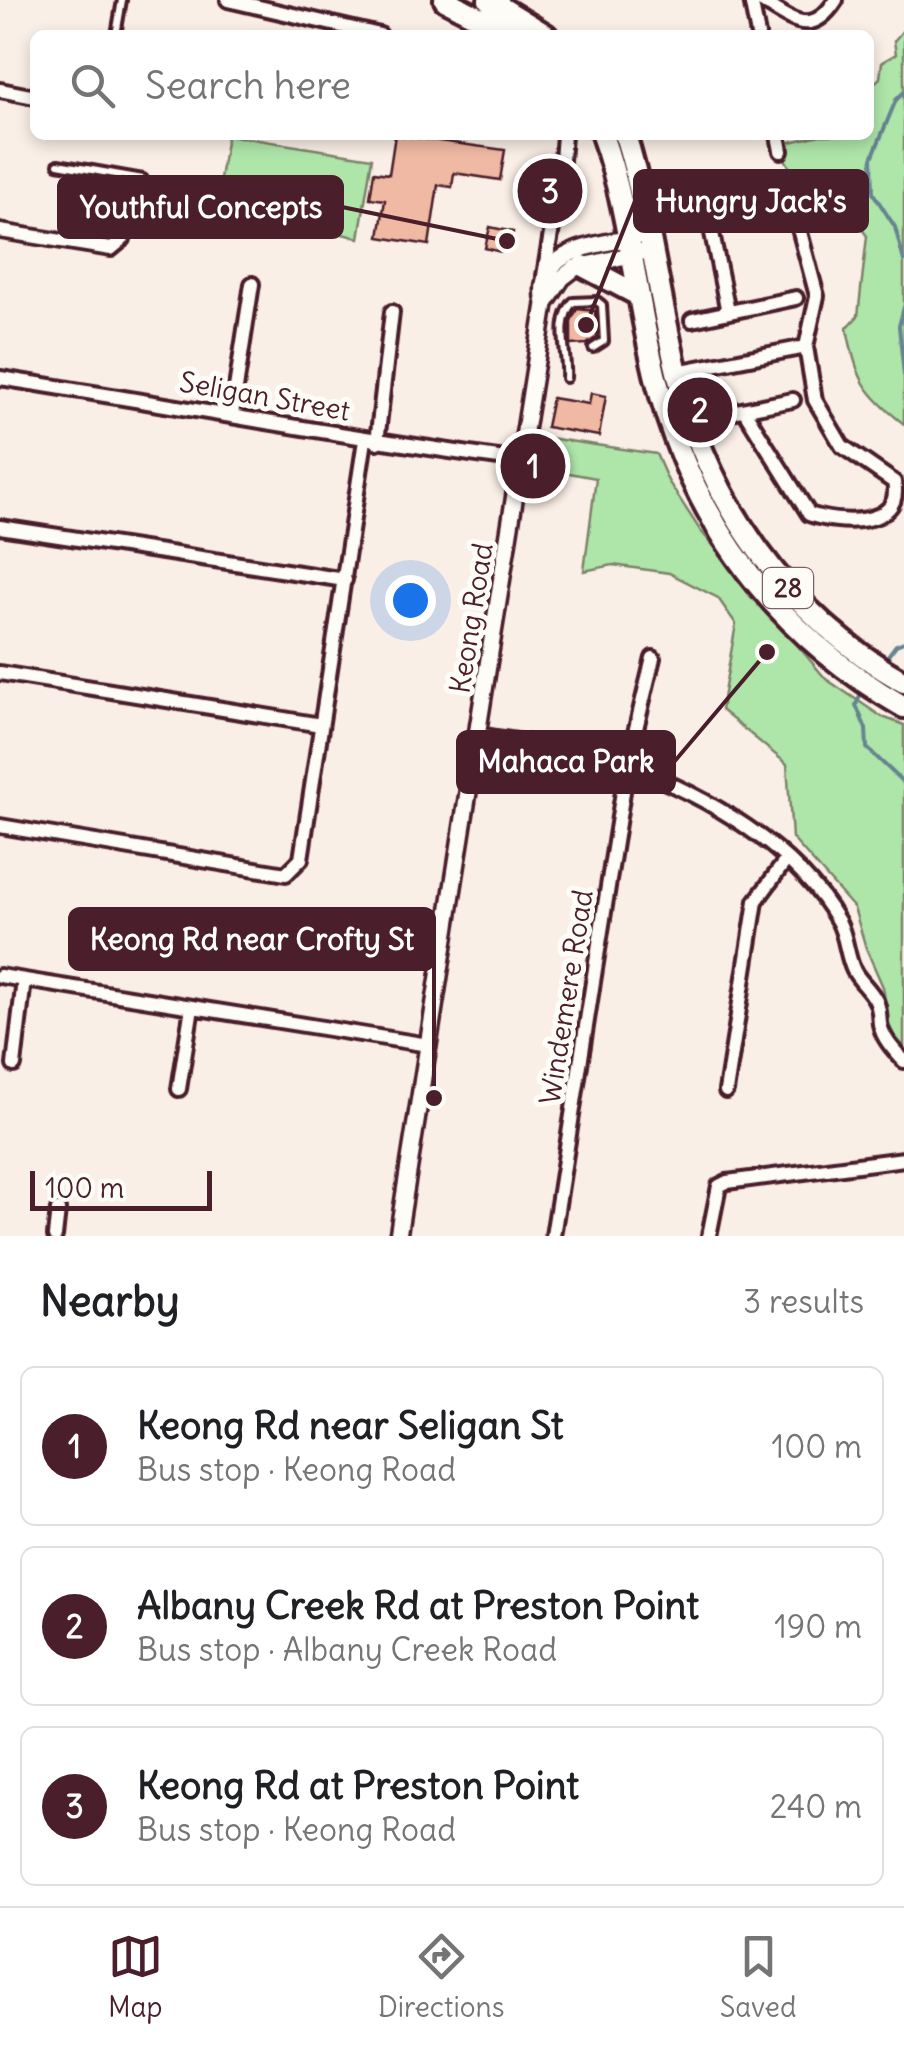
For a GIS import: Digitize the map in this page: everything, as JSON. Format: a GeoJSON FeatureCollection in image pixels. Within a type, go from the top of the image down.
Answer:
{"type":"FeatureCollection","features":[{"type":"Feature","properties":{"kind":"main road"},"geometry":{"type":"LineString","coordinates":[[446,0],[503,30]]}},
{"type":"Feature","properties":{"kind":"main road"},"geometry":{"type":"LineString","coordinates":[[489,0],[538,30]]}},
{"type":"Feature","properties":{"kind":"main road","name":"28"},"geometry":{"type":"LineString","coordinates":[[604,140],[702,449],[732,513],[792,593],[851,661]]}},
{"type":"Feature","properties":{"kind":"main road","name":"28"},"geometry":{"type":"LineString","coordinates":[[626,140],[638,180],[638,296],[670,427],[700,500],[758,587],[784,616],[890,683],[904,707]]}},
{"type":"Feature","properties":{"kind":"main road"},"geometry":{"type":"LineString","coordinates":[[571,265],[638,296]]}},
{"type":"Feature","properties":{"kind":"main road"},"geometry":{"type":"LineString","coordinates":[[714,525],[732,513]]}},
{"type":"Feature","properties":{"kind":"street"},"geometry":{"type":"LineString","coordinates":[[228,0],[358,30]]}},
{"type":"Feature","properties":{"kind":"street"},"geometry":{"type":"LineString","coordinates":[[750,0],[757,30]]}},
{"type":"Feature","properties":{"kind":"street"},"geometry":{"type":"LineString","coordinates":[[760,0],[807,24],[825,17],[836,0]]}},
{"type":"Feature","properties":{"kind":"street"},"geometry":{"type":"LineString","coordinates":[[0,90],[30,96]]}},
{"type":"Feature","properties":{"kind":"street","name":"Keong Road"},"geometry":{"type":"LineString","coordinates":[[398,1236],[546,304],[542,287],[563,140]]}},
{"type":"Feature","properties":{"kind":"street"},"geometry":{"type":"LineString","coordinates":[[779,140],[781,151]]}},
{"type":"Feature","properties":{"kind":"street"},"geometry":{"type":"LineString","coordinates":[[0,231],[111,249],[120,246],[136,181]]}},
{"type":"Feature","properties":{"kind":"street"},"geometry":{"type":"LineString","coordinates":[[675,218],[700,218],[715,224],[728,218],[790,219],[801,225],[816,296],[806,348],[815,400],[842,446],[900,487],[887,512],[853,521],[809,514],[744,410]]}},
{"type":"Feature","properties":{"kind":"street"},"geometry":{"type":"LineString","coordinates":[[715,224],[712,233],[728,312]]}},
{"type":"Feature","properties":{"kind":"street","name":"Keong Road"},"geometry":{"type":"LineString","coordinates":[[546,304],[571,265],[554,241],[553,228]]}},
{"type":"Feature","properties":{"kind":"street"},"geometry":{"type":"LineString","coordinates":[[544,278],[571,265],[639,245]]}},
{"type":"Feature","properties":{"kind":"street"},"geometry":{"type":"LineString","coordinates":[[571,265],[639,245]]}},
{"type":"Feature","properties":{"kind":"street"},"geometry":{"type":"LineString","coordinates":[[232,414],[252,284]]}},
{"type":"Feature","properties":{"kind":"street"},"geometry":{"type":"LineString","coordinates":[[692,320],[796,298]]}},
{"type":"Feature","properties":{"kind":"street"},"geometry":{"type":"LineString","coordinates":[[0,826],[286,874],[301,859],[392,312]]}},
{"type":"Feature","properties":{"kind":"street"},"geometry":{"type":"LineString","coordinates":[[676,372],[806,348]]}},
{"type":"Feature","properties":{"kind":"street","name":"Seligan Street"},"geometry":{"type":"LineString","coordinates":[[0,378],[232,414],[371,441],[521,461]]}},
{"type":"Feature","properties":{"kind":"street"},"geometry":{"type":"LineString","coordinates":[[721,414],[793,400]]}},
{"type":"Feature","properties":{"kind":"street"},"geometry":{"type":"LineString","coordinates":[[0,526],[345,580]]}},
{"type":"Feature","properties":{"kind":"street","name":"Windemere Road"},"geometry":{"type":"LineString","coordinates":[[553,1236],[627,766],[654,658]]}},
{"type":"Feature","properties":{"kind":"street"},"geometry":{"type":"LineString","coordinates":[[0,673],[322,725]]}},
{"type":"Feature","properties":{"kind":"street"},"geometry":{"type":"LineString","coordinates":[[478,734],[556,747],[627,766],[702,801],[750,830],[786,859],[835,916],[846,936],[852,968],[875,998],[880,1028],[904,1062]]}},
{"type":"Feature","properties":{"kind":"street"},"geometry":{"type":"LineString","coordinates":[[726,1091],[756,901],[786,859]]}},
{"type":"Feature","properties":{"kind":"street"},"geometry":{"type":"LineString","coordinates":[[0,976],[428,1045]]}},
{"type":"Feature","properties":{"kind":"street"},"geometry":{"type":"LineString","coordinates":[[14,1065],[24,980]]}},
{"type":"Feature","properties":{"kind":"street"},"geometry":{"type":"LineString","coordinates":[[179,1089],[192,1007]]}},
{"type":"Feature","properties":{"kind":"street"},"geometry":{"type":"LineString","coordinates":[[708,1236],[718,1186],[727,1182],[904,1159]]}},
{"type":"Feature","properties":{"kind":"street"},"geometry":{"type":"LineString","coordinates":[[55,1236],[58,1210]]}},
{"type":"Feature","properties":{"kind":"lane"},"geometry":{"type":"LineString","coordinates":[[117,30],[122,0]]}},
{"type":"Feature","properties":{"kind":"lane"},"geometry":{"type":"LineString","coordinates":[[58,164],[136,181]]}},
{"type":"Feature","properties":{"kind":"lane"},"geometry":{"type":"LineString","coordinates":[[566,378],[567,358],[562,341],[566,312],[573,302],[597,301],[602,306],[604,341],[593,348]]}},
{"type":"Feature","properties":{"kind":"green space"},"geometry":{"type":"Polygon","coordinates":[[[904,29],[904,424],[879,403],[864,383],[847,328],[858,316],[867,236],[859,225],[826,211],[812,219],[798,218],[790,199],[796,179],[783,155],[786,143],[799,140],[874,140],[874,83],[880,78],[882,62],[896,54],[894,41],[904,29]]]}},
{"type":"Feature","properties":{"kind":"green space"},"geometry":{"type":"Polygon","coordinates":[[[226,140],[259,140],[372,158],[359,238],[216,204],[226,140]]]}},
{"type":"Feature","properties":{"kind":"green space"},"geometry":{"type":"Polygon","coordinates":[[[542,437],[656,454],[668,481],[700,530],[826,679],[882,717],[904,725],[904,1047],[890,1030],[883,987],[854,908],[792,838],[787,764],[721,710],[736,624],[718,598],[669,573],[613,565],[584,571],[596,478],[537,467],[542,437]]]}},
{"type":"Feature","properties":{"kind":"building"},"geometry":{"type":"Polygon","coordinates":[[[394,140],[432,140],[505,150],[500,180],[454,173],[452,187],[438,185],[429,245],[379,237],[385,200],[370,198],[374,172],[389,174],[394,140]]]}},
{"type":"Feature","properties":{"kind":"building"},"geometry":{"type":"Polygon","coordinates":[[[490,227],[513,232],[509,248],[502,247],[501,252],[485,248],[490,227]]]}},
{"type":"Feature","properties":{"kind":"building"},"geometry":{"type":"Polygon","coordinates":[[[577,309],[595,311],[597,337],[587,344],[571,345],[571,321],[577,309]]]}},
{"type":"Feature","properties":{"kind":"building"},"geometry":{"type":"Polygon","coordinates":[[[591,393],[606,396],[599,436],[546,427],[552,398],[589,404],[591,393]]]}},
{"type":"Feature","properties":{"kind":"waterway"},"geometry":{"type":"LineString","coordinates":[[904,92],[896,100],[872,158],[873,193],[895,227],[904,261]]}},
{"type":"Feature","properties":{"kind":"waterway"},"geometry":{"type":"LineString","coordinates":[[904,307],[899,326],[904,375]]}},
{"type":"Feature","properties":{"kind":"waterway"},"geometry":{"type":"LineString","coordinates":[[884,661],[896,645],[904,642]]}},
{"type":"Feature","properties":{"kind":"waterway"},"geometry":{"type":"LineString","coordinates":[[863,688],[856,705],[866,729],[867,748],[904,783]]}},
{"type":"Feature","properties":{"kind":"place","name":"Keong Rd at Preston Point"},"geometry":{"type":"Point","coordinates":[550,191]}},
{"type":"Feature","properties":{"kind":"place","name":"Youthful Concepts"},"geometry":{"type":"Point","coordinates":[507,241]}},
{"type":"Feature","properties":{"kind":"place","name":"Hungry Jack's"},"geometry":{"type":"Point","coordinates":[586,325]}},
{"type":"Feature","properties":{"kind":"place","name":"Albany Creek Rd at Preston Point"},"geometry":{"type":"Point","coordinates":[700,410]}},
{"type":"Feature","properties":{"kind":"place","name":"Keong Rd near Seligan St"},"geometry":{"type":"Point","coordinates":[533,466]}},
{"type":"Feature","properties":{"kind":"place","name":"Mahaca Park"},"geometry":{"type":"Point","coordinates":[767,652]}},
{"type":"Feature","properties":{"kind":"place","name":"Keong Rd near Crofty St"},"geometry":{"type":"Point","coordinates":[434,1098]}}]}
